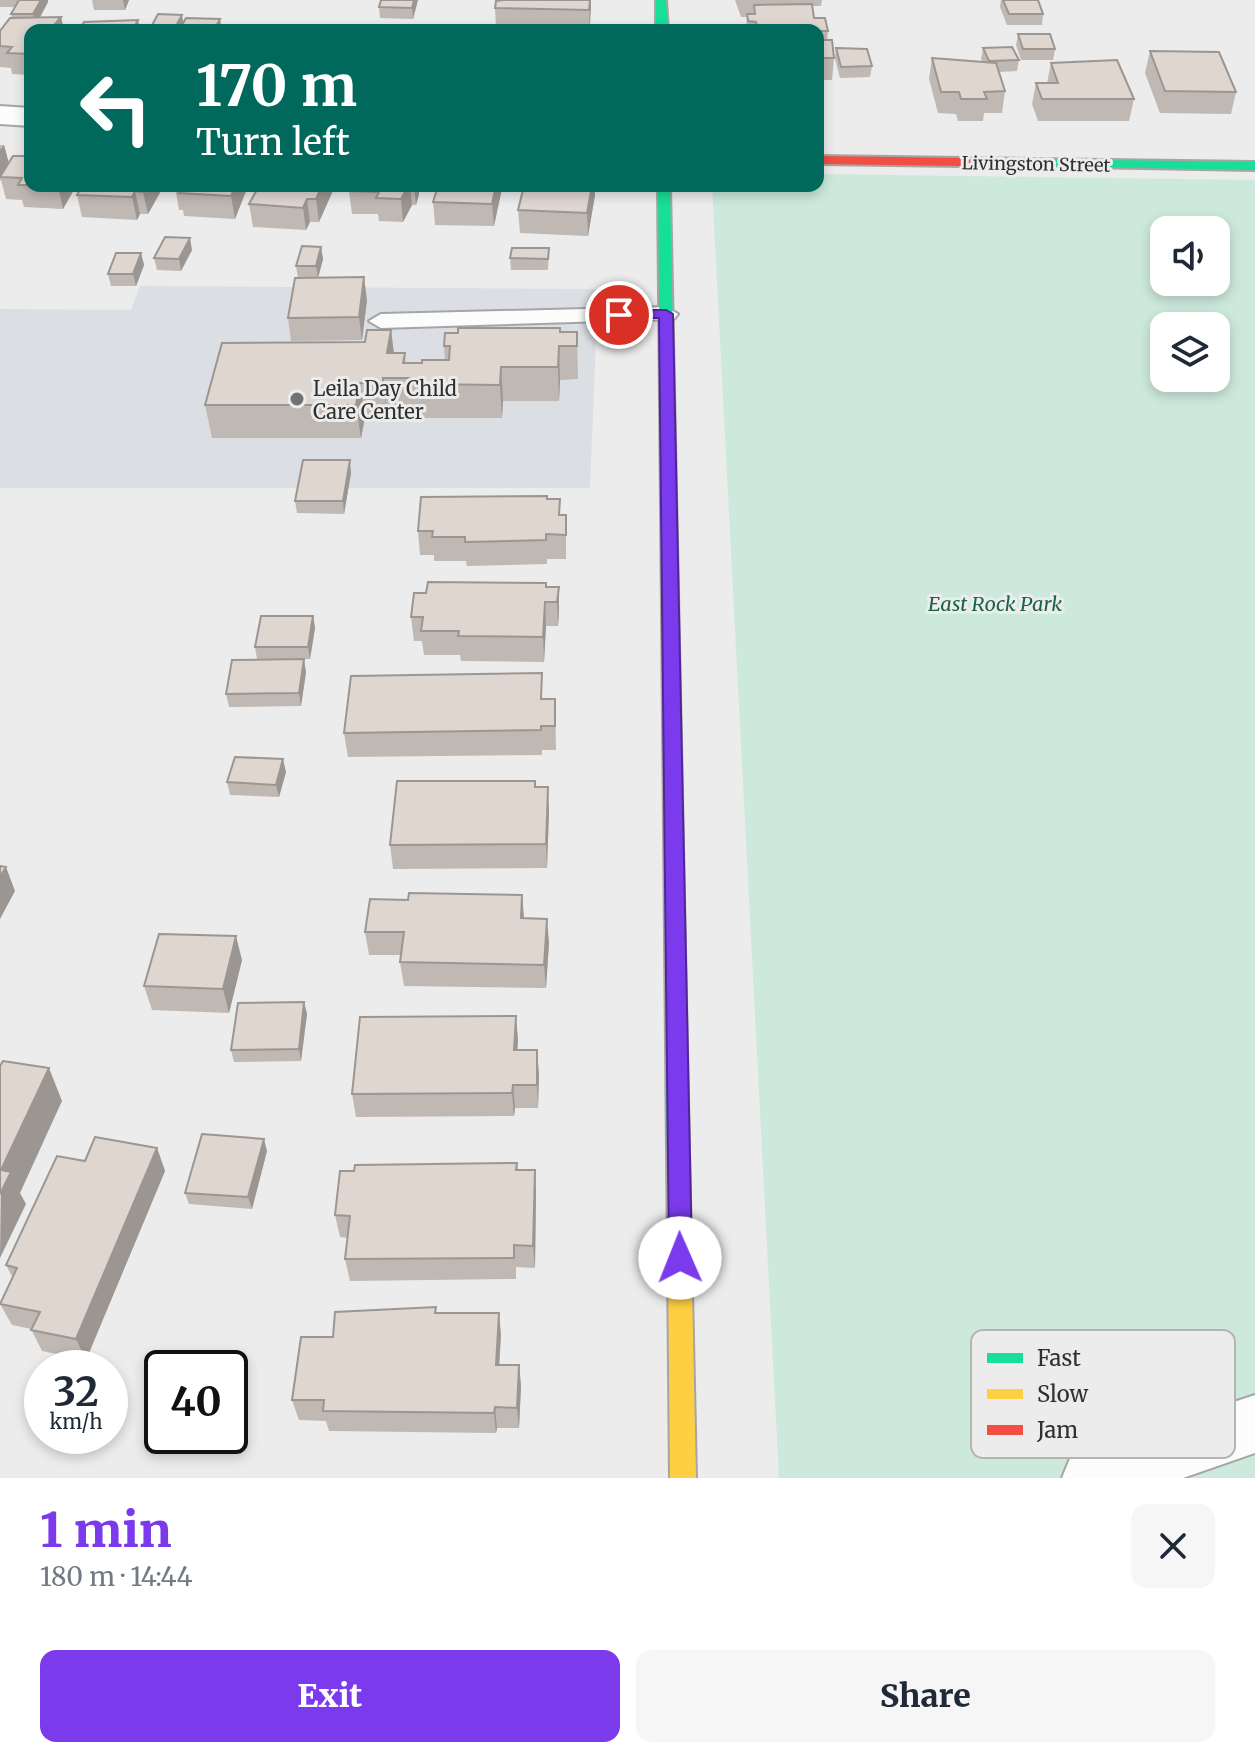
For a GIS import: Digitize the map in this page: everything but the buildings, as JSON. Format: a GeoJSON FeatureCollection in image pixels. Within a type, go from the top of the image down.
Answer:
{"type":"FeatureCollection","features":[{"type":"Feature","properties":{"kind":"street"},"geometry":{"type":"LineString","coordinates":[[661,0],[662,24]]}},
{"type":"Feature","properties":{"kind":"street"},"geometry":{"type":"LineString","coordinates":[[0,115],[24,117]]}},
{"type":"Feature","properties":{"kind":"street","name":"Livingston Street"},"geometry":{"type":"LineString","coordinates":[[824,160],[1255,166]]}},
{"type":"Feature","properties":{"kind":"street"},"geometry":{"type":"LineString","coordinates":[[664,192],[683,1478]]}},
{"type":"Feature","properties":{"kind":"street"},"geometry":{"type":"LineString","coordinates":[[1235,1431],[1255,1424]]}},
{"type":"Feature","properties":{"kind":"street"},"geometry":{"type":"LineString","coordinates":[[1093,1478],[1153,1458]]}},
{"type":"Feature","properties":{"kind":"lane"},"geometry":{"type":"LineString","coordinates":[[381,321],[666,314]]}},
{"type":"Feature","properties":{"kind":"shaded area","name":"Leila Day Child Care Center"},"geometry":{"type":"Polygon","coordinates":[[[140,286],[598,289],[590,488],[0,488],[0,309],[131,310],[140,286]]]}},
{"type":"Feature","properties":{"kind":"green space","name":"East Rock Park"},"geometry":{"type":"Polygon","coordinates":[[[824,174],[1255,180],[1255,1478],[779,1478],[712,192],[824,192],[824,174]]]}},
{"type":"Feature","properties":{"kind":"traffic: fast"},"geometry":{"type":"LineString","coordinates":[[661,0],[662,24]]}},
{"type":"Feature","properties":{"kind":"traffic: fast"},"geometry":{"type":"LineString","coordinates":[[1031,163],[1255,166]]}},
{"type":"Feature","properties":{"kind":"traffic: fast"},"geometry":{"type":"LineString","coordinates":[[664,192],[678,1151]]}},
{"type":"Feature","properties":{"kind":"traffic: slow"},"geometry":{"type":"LineString","coordinates":[[678,1151],[683,1478]]}},
{"type":"Feature","properties":{"kind":"traffic: jam"},"geometry":{"type":"LineString","coordinates":[[824,160],[1031,163]]}},
{"type":"Feature","properties":{"kind":"place","name":"Leila Day Child Care Center"},"geometry":{"type":"Point","coordinates":[297,399]}},
{"type":"Feature","properties":{"kind":"route"},"geometry":{"type":"LineString","coordinates":[[619,315],[666,314],[680,1258]]}}]}
